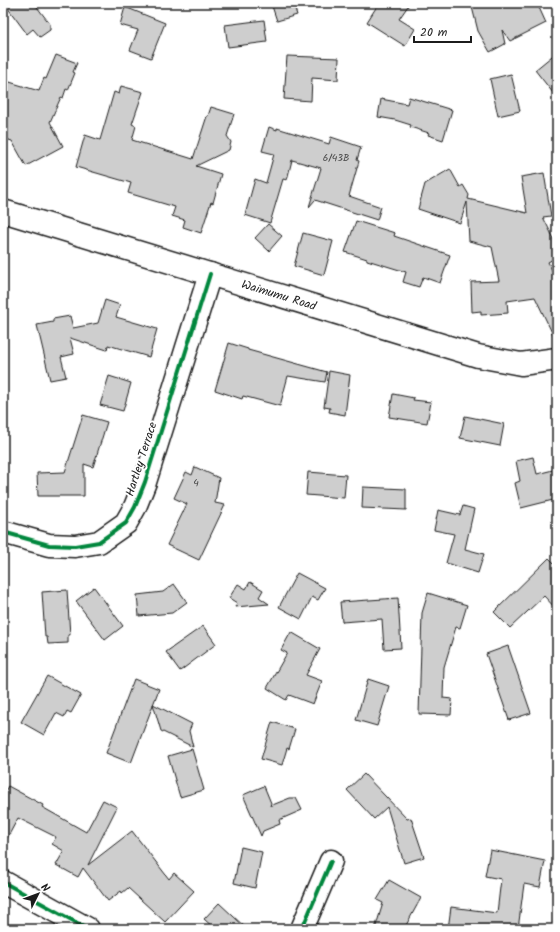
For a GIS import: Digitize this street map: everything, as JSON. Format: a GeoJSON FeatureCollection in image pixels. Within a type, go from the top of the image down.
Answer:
{"type":"FeatureCollection","features":[{"type":"Feature","properties":{"kind":"main road","name":"Waimumu Road"},"geometry":{"type":"LineString","coordinates":[[3,211],[478,356],[521,364],[557,359]]}},
{"type":"Feature","properties":{"kind":"main road","name":"Hartley Terrace"},"geometry":{"type":"LineString","coordinates":[[3,532],[49,545],[75,546],[99,542],[126,523],[136,507],[145,482],[210,274]]}},
{"type":"Feature","properties":{"kind":"main road"},"geometry":{"type":"LineString","coordinates":[[302,929],[330,861]]}},
{"type":"Feature","properties":{"kind":"main road"},"geometry":{"type":"LineString","coordinates":[[3,882],[88,929]]}},
{"type":"Feature","properties":{"kind":"building"},"geometry":{"type":"Polygon","coordinates":[[[4,3],[34,3],[50,24],[50,30],[40,37],[33,29],[27,34],[4,3]]]}},
{"type":"Feature","properties":{"kind":"building"},"geometry":{"type":"Polygon","coordinates":[[[282,3],[293,3],[297,15],[277,21],[272,6],[282,3]]]}},
{"type":"Feature","properties":{"kind":"building"},"geometry":{"type":"Polygon","coordinates":[[[379,3],[410,3],[399,19],[415,29],[405,46],[367,22],[379,3]]]}},
{"type":"Feature","properties":{"kind":"building"},"geometry":{"type":"Polygon","coordinates":[[[471,3],[537,3],[546,23],[510,41],[502,30],[505,44],[490,52],[478,31],[471,3]]]}},
{"type":"Feature","properties":{"kind":"building"},"geometry":{"type":"Polygon","coordinates":[[[125,7],[165,23],[151,58],[130,50],[138,30],[120,25],[125,7]]]}},
{"type":"Feature","properties":{"kind":"building"},"geometry":{"type":"Polygon","coordinates":[[[264,20],[267,42],[228,47],[225,25],[264,20]]]}},
{"type":"Feature","properties":{"kind":"building"},"geometry":{"type":"Polygon","coordinates":[[[557,52],[557,98],[535,70],[557,52]]]}},
{"type":"Feature","properties":{"kind":"building"},"geometry":{"type":"Polygon","coordinates":[[[56,55],[77,63],[73,72],[75,73],[68,90],[66,89],[63,98],[61,97],[50,122],[63,146],[26,166],[12,141],[3,138],[3,80],[39,91],[44,78],[46,79],[56,55]]]}},
{"type":"Feature","properties":{"kind":"building"},"geometry":{"type":"Polygon","coordinates":[[[287,56],[339,58],[338,80],[312,78],[311,101],[284,99],[287,56]]]}},
{"type":"Feature","properties":{"kind":"building"},"geometry":{"type":"Polygon","coordinates":[[[511,74],[520,111],[498,116],[490,79],[511,74]]]}},
{"type":"Feature","properties":{"kind":"building"},"geometry":{"type":"Polygon","coordinates":[[[121,86],[143,92],[132,124],[136,126],[132,140],[193,159],[211,107],[234,114],[227,136],[231,142],[229,150],[196,166],[221,174],[213,203],[211,202],[201,233],[183,227],[185,220],[172,216],[175,207],[128,193],[131,183],[76,167],[85,135],[100,140],[114,92],[119,94],[121,86]]]}},
{"type":"Feature","properties":{"kind":"building"},"geometry":{"type":"Polygon","coordinates":[[[409,97],[452,110],[443,140],[428,135],[429,133],[410,127],[411,125],[378,117],[381,99],[407,104],[409,97]]]}},
{"type":"Feature","properties":{"kind":"building"},"geometry":{"type":"Polygon","coordinates":[[[269,127],[277,130],[277,128],[329,144],[331,137],[361,147],[357,160],[359,161],[349,196],[381,207],[377,220],[315,200],[309,207],[321,168],[292,160],[287,180],[283,179],[270,223],[245,215],[255,179],[266,183],[274,154],[262,151],[269,127]]]}},
{"type":"Feature","properties":{"kind":"building"},"geometry":{"type":"Polygon","coordinates":[[[450,169],[460,187],[463,185],[469,195],[468,199],[527,213],[521,177],[544,173],[551,216],[543,217],[557,245],[557,257],[548,262],[557,280],[557,343],[535,297],[507,301],[508,313],[481,315],[481,311],[472,312],[471,282],[499,281],[492,247],[469,241],[467,202],[460,223],[418,209],[425,184],[450,169]]]}},
{"type":"Feature","properties":{"kind":"building"},"geometry":{"type":"Polygon","coordinates":[[[356,221],[395,233],[394,236],[450,255],[440,283],[423,277],[419,287],[403,282],[406,272],[345,252],[356,221]]]}},
{"type":"Feature","properties":{"kind":"building"},"geometry":{"type":"Polygon","coordinates":[[[268,224],[282,236],[269,251],[255,238],[268,224]]]}},
{"type":"Feature","properties":{"kind":"building"},"geometry":{"type":"Polygon","coordinates":[[[303,233],[333,241],[324,275],[294,266],[303,233]]]}},
{"type":"Feature","properties":{"kind":"building"},"geometry":{"type":"Polygon","coordinates":[[[105,300],[120,305],[116,317],[157,329],[149,357],[108,345],[107,350],[70,338],[74,354],[61,357],[66,377],[50,380],[37,325],[53,322],[53,319],[70,316],[73,328],[98,323],[105,300]]]}},
{"type":"Feature","properties":{"kind":"building"},"geometry":{"type":"Polygon","coordinates":[[[229,343],[248,350],[327,372],[325,382],[288,376],[280,406],[243,396],[242,399],[215,390],[229,343]]]}},
{"type":"Feature","properties":{"kind":"building"},"geometry":{"type":"Polygon","coordinates":[[[329,371],[350,375],[345,415],[329,412],[330,408],[324,407],[329,371]]]}},
{"type":"Feature","properties":{"kind":"building"},"geometry":{"type":"Polygon","coordinates":[[[109,376],[131,383],[123,411],[100,405],[109,376]]]}},
{"type":"Feature","properties":{"kind":"building"},"geometry":{"type":"Polygon","coordinates":[[[393,394],[414,398],[413,400],[431,402],[427,423],[389,417],[393,394]]]}},
{"type":"Feature","properties":{"kind":"building"},"geometry":{"type":"Polygon","coordinates":[[[83,415],[107,422],[93,467],[84,464],[84,496],[38,496],[37,473],[65,472],[83,415]]]}},
{"type":"Feature","properties":{"kind":"building"},"geometry":{"type":"Polygon","coordinates":[[[465,416],[504,424],[500,446],[460,438],[465,416]]]}},
{"type":"Feature","properties":{"kind":"building"},"geometry":{"type":"Polygon","coordinates":[[[533,457],[537,474],[557,469],[557,499],[521,508],[515,483],[520,481],[516,461],[533,457]]]}},
{"type":"Feature","properties":{"kind":"building"},"geometry":{"type":"Polygon","coordinates":[[[195,467],[219,478],[215,503],[225,505],[199,560],[167,545],[187,504],[174,498],[186,472],[192,475],[195,467]]]}},
{"type":"Feature","properties":{"kind":"building"},"geometry":{"type":"Polygon","coordinates":[[[308,472],[346,475],[344,498],[306,495],[308,472]]]}},
{"type":"Feature","properties":{"kind":"building"},"geometry":{"type":"Polygon","coordinates":[[[363,487],[406,489],[406,510],[362,508],[363,487]]]}},
{"type":"Feature","properties":{"kind":"building"},"geometry":{"type":"Polygon","coordinates":[[[463,506],[474,509],[465,549],[484,554],[478,573],[446,563],[454,534],[434,530],[438,510],[460,515],[463,506]]]}},
{"type":"Feature","properties":{"kind":"building"},"geometry":{"type":"Polygon","coordinates":[[[549,558],[557,566],[557,610],[544,596],[510,628],[494,612],[549,558]]]}},
{"type":"Feature","properties":{"kind":"building"},"geometry":{"type":"Polygon","coordinates":[[[297,573],[325,588],[318,600],[312,597],[301,619],[279,607],[297,573]]]}},
{"type":"Feature","properties":{"kind":"building"},"geometry":{"type":"Polygon","coordinates":[[[250,582],[263,590],[259,597],[269,604],[235,607],[237,603],[229,598],[238,584],[246,589],[250,582]]]}},
{"type":"Feature","properties":{"kind":"building"},"geometry":{"type":"Polygon","coordinates":[[[174,584],[187,602],[172,613],[139,616],[137,595],[163,592],[174,584]]]}},
{"type":"Feature","properties":{"kind":"building"},"geometry":{"type":"Polygon","coordinates":[[[94,587],[123,626],[105,640],[76,601],[94,587]]]}},
{"type":"Feature","properties":{"kind":"building"},"geometry":{"type":"Polygon","coordinates":[[[67,590],[70,635],[68,635],[68,643],[48,644],[47,637],[45,637],[42,592],[67,590]]]}},
{"type":"Feature","properties":{"kind":"building"},"geometry":{"type":"Polygon","coordinates":[[[428,593],[467,605],[460,628],[456,627],[444,667],[443,698],[452,699],[451,715],[419,714],[422,613],[428,593]]]}},
{"type":"Feature","properties":{"kind":"building"},"geometry":{"type":"Polygon","coordinates":[[[398,598],[401,648],[384,649],[382,619],[342,622],[340,602],[398,598]]]}},
{"type":"Feature","properties":{"kind":"building"},"geometry":{"type":"Polygon","coordinates":[[[203,626],[216,644],[180,671],[166,652],[203,626]]]}},
{"type":"Feature","properties":{"kind":"building"},"geometry":{"type":"Polygon","coordinates":[[[291,632],[320,649],[306,675],[322,681],[313,704],[289,695],[286,700],[267,688],[287,653],[281,650],[291,632]]]}},
{"type":"Feature","properties":{"kind":"building"},"geometry":{"type":"Polygon","coordinates":[[[508,646],[531,713],[509,720],[486,654],[508,646]]]}},
{"type":"Feature","properties":{"kind":"building"},"geometry":{"type":"Polygon","coordinates":[[[47,676],[81,695],[71,713],[67,711],[64,717],[56,713],[44,735],[21,722],[47,676]]]}},
{"type":"Feature","properties":{"kind":"building"},"geometry":{"type":"Polygon","coordinates":[[[134,679],[159,689],[131,763],[106,753],[134,679]]]}},
{"type":"Feature","properties":{"kind":"building"},"geometry":{"type":"Polygon","coordinates":[[[368,679],[389,686],[377,726],[356,720],[368,679]]]}},
{"type":"Feature","properties":{"kind":"building"},"geometry":{"type":"Polygon","coordinates":[[[153,704],[192,724],[189,731],[193,747],[161,731],[153,704]]]}},
{"type":"Feature","properties":{"kind":"building"},"geometry":{"type":"Polygon","coordinates":[[[272,722],[295,729],[282,765],[261,759],[272,722]]]}},
{"type":"Feature","properties":{"kind":"building"},"geometry":{"type":"Polygon","coordinates":[[[192,749],[204,790],[180,797],[168,756],[192,749]]]}},
{"type":"Feature","properties":{"kind":"building"},"geometry":{"type":"Polygon","coordinates":[[[364,774],[407,819],[411,818],[424,857],[404,863],[387,807],[374,819],[347,790],[364,774]]]}},
{"type":"Feature","properties":{"kind":"building"},"geometry":{"type":"Polygon","coordinates":[[[8,786],[43,805],[42,807],[86,832],[103,800],[117,807],[88,865],[132,831],[169,879],[174,873],[194,891],[165,922],[128,888],[122,893],[121,891],[108,901],[83,868],[78,877],[56,865],[64,851],[52,844],[56,837],[18,818],[3,846],[3,795],[8,786]]]}},
{"type":"Feature","properties":{"kind":"building"},"geometry":{"type":"Polygon","coordinates":[[[264,786],[271,803],[270,806],[290,798],[296,798],[302,810],[279,820],[280,824],[263,831],[261,836],[243,795],[264,786]]]}},
{"type":"Feature","properties":{"kind":"building"},"geometry":{"type":"Polygon","coordinates":[[[241,847],[262,852],[255,888],[234,883],[241,847]]]}},
{"type":"Feature","properties":{"kind":"building"},"geometry":{"type":"Polygon","coordinates":[[[490,850],[545,861],[540,887],[524,884],[518,929],[448,929],[451,907],[497,913],[501,879],[485,876],[490,850]]]}},
{"type":"Feature","properties":{"kind":"building"},"geometry":{"type":"Polygon","coordinates":[[[389,880],[421,898],[404,929],[375,929],[383,903],[377,900],[389,880]]]}},
{"type":"Feature","properties":{"kind":"building"},"geometry":{"type":"Polygon","coordinates":[[[219,903],[247,929],[215,929],[204,919],[219,903]]]}},
{"type":"Feature","properties":{"kind":"cycle path"},"geometry":{"type":"LineString","coordinates":[[3,532],[49,545],[75,546],[99,542],[126,523],[135,507],[145,482],[210,274]]}},
{"type":"Feature","properties":{"kind":"cycle path"},"geometry":{"type":"LineString","coordinates":[[302,929],[331,861]]}},
{"type":"Feature","properties":{"kind":"cycle path"},"geometry":{"type":"LineString","coordinates":[[3,882],[88,929]]}}]}
